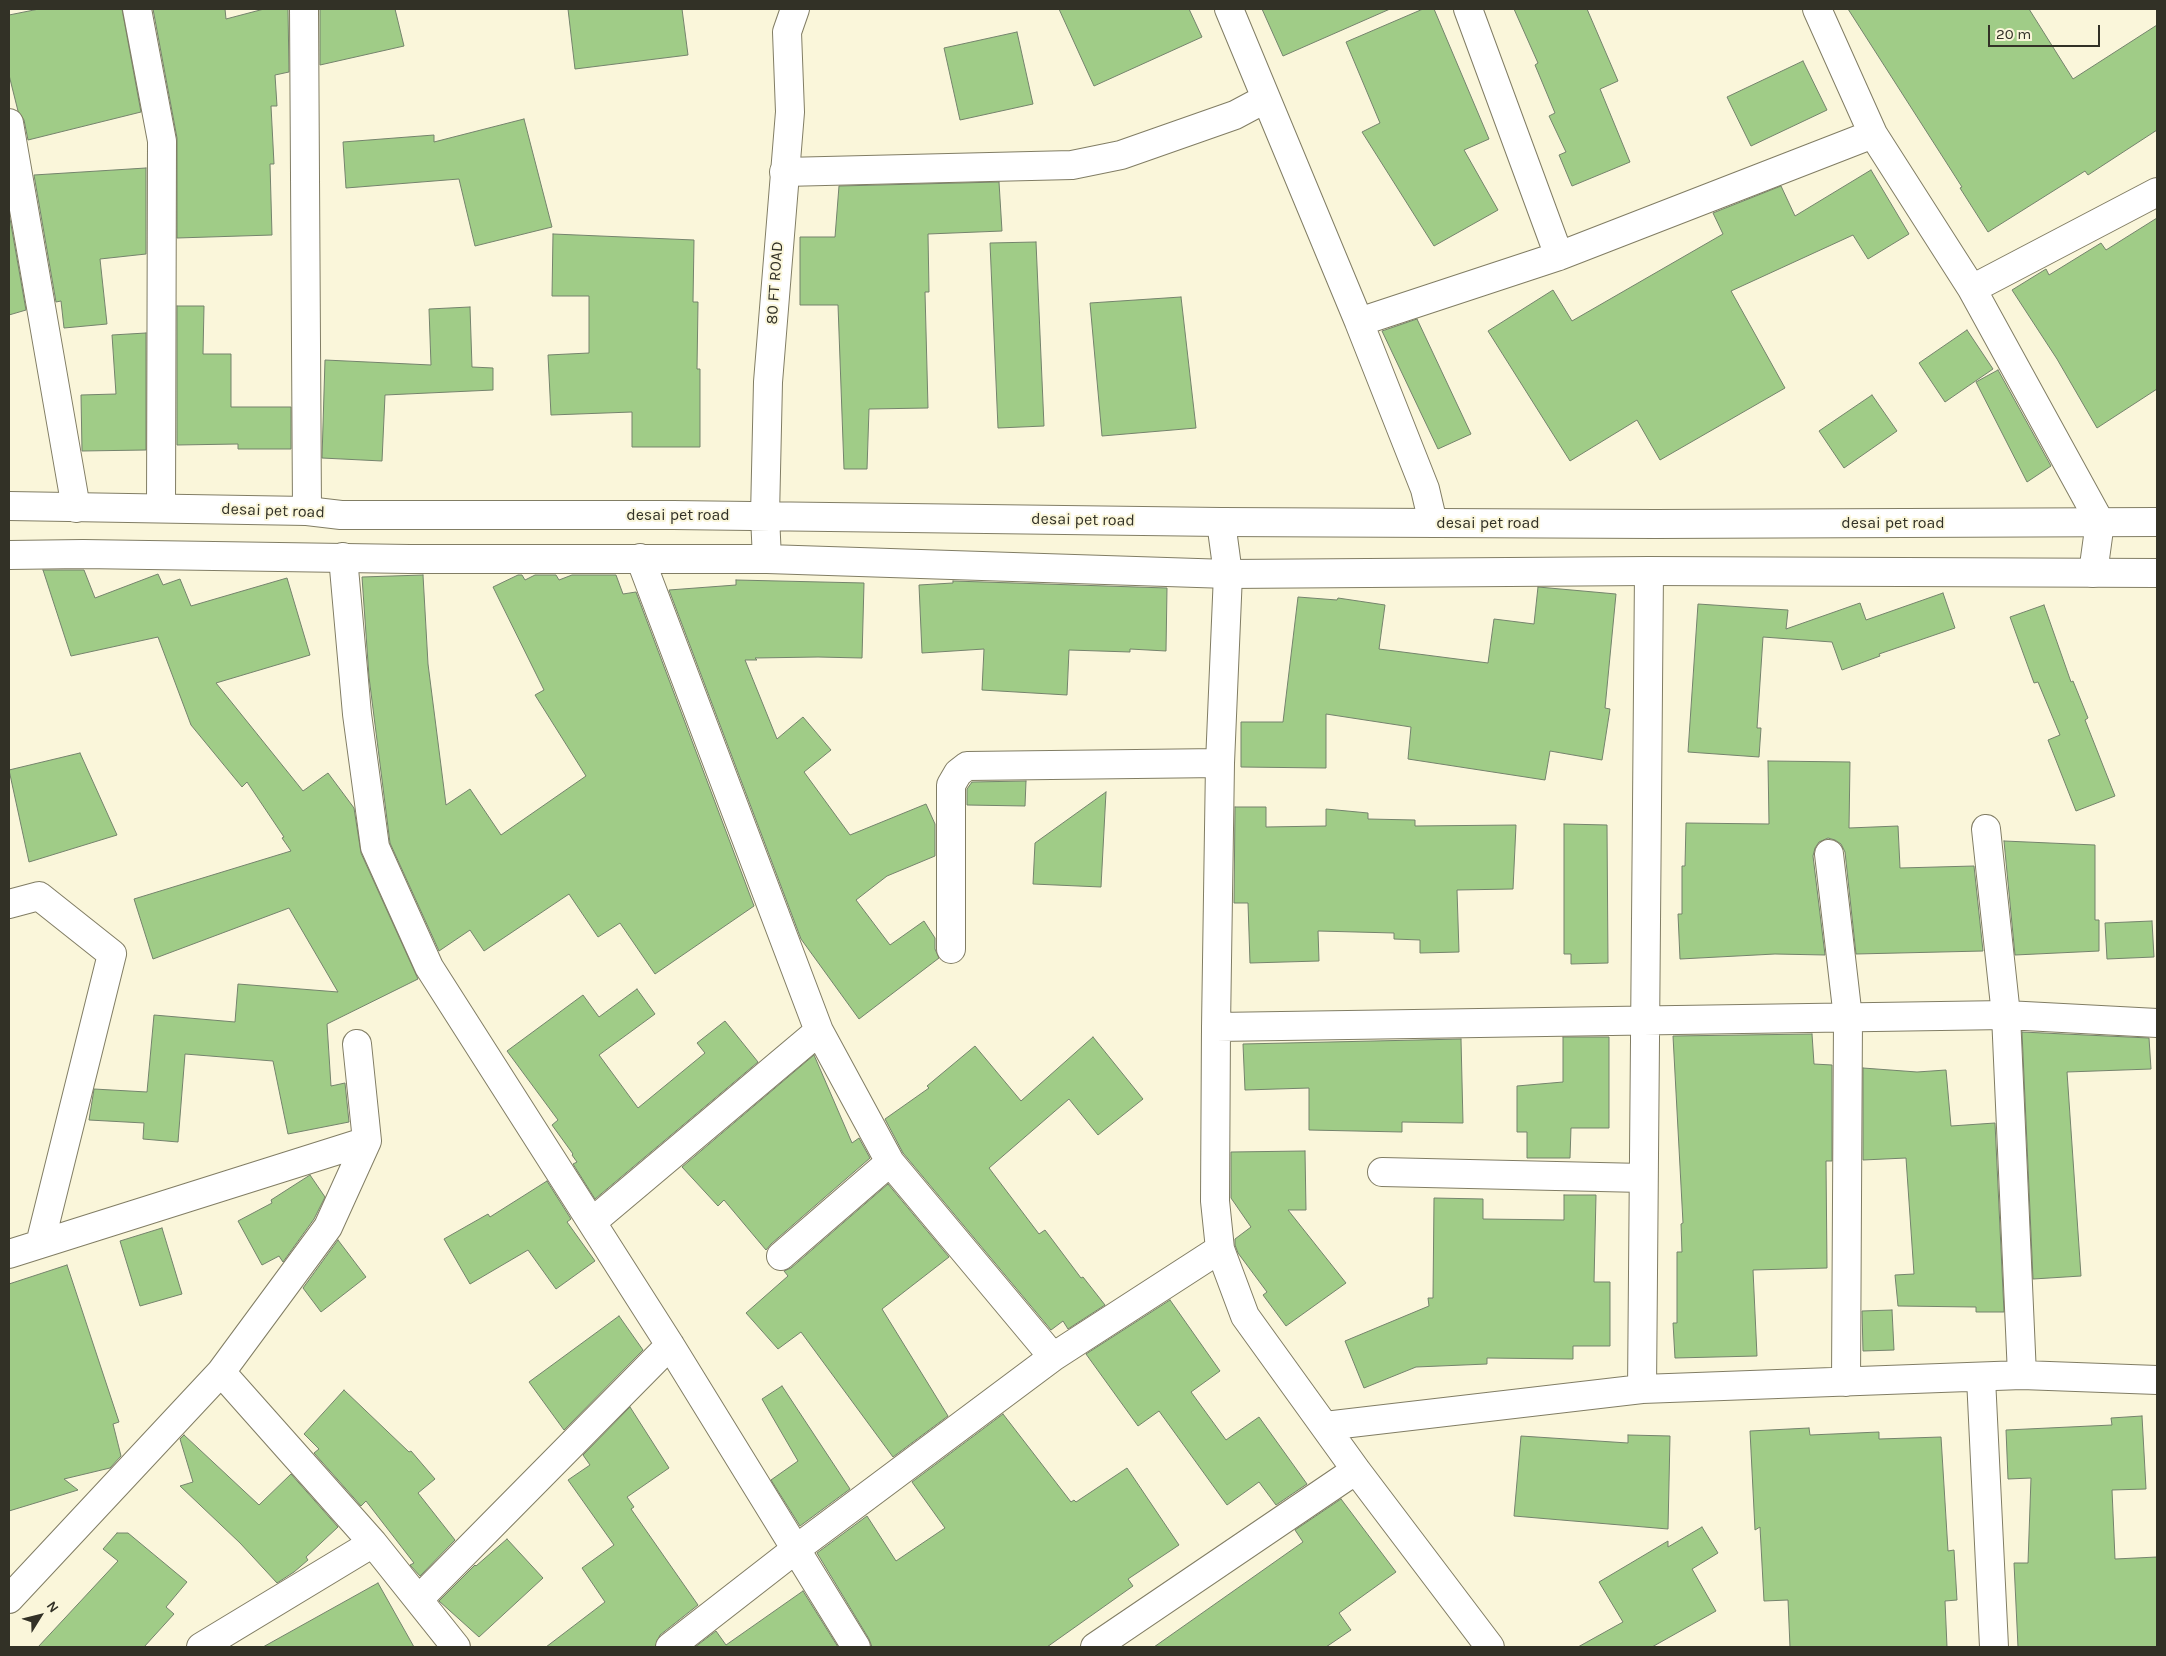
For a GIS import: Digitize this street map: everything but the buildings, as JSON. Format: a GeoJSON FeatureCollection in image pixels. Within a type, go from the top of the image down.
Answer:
{"type":"FeatureCollection","features":[{"type":"Feature","properties":{"kind":"street"},"geometry":{"type":"LineString","coordinates":[[137,9],[162,141],[161,508]]}},
{"type":"Feature","properties":{"kind":"street"},"geometry":{"type":"LineString","coordinates":[[304,9],[307,511]]}},
{"type":"Feature","properties":{"kind":"street"},"geometry":{"type":"LineString","coordinates":[[1229,9],[1359,322],[1424,489],[1433,522]]}},
{"type":"Feature","properties":{"kind":"street"},"geometry":{"type":"LineString","coordinates":[[1468,9],[1559,256]]}},
{"type":"Feature","properties":{"kind":"street"},"geometry":{"type":"LineString","coordinates":[[1825,12],[1874,134],[1972,289],[2100,522],[2093,573]]}},
{"type":"Feature","properties":{"kind":"street","name":"80 FT ROAD"},"geometry":{"type":"LineString","coordinates":[[767,559],[765,516],[768,382],[790,112],[787,16]]}},
{"type":"Feature","properties":{"kind":"street"},"geometry":{"type":"LineString","coordinates":[[784,172],[1072,165],[1130,152],[1235,115],[1265,99]]}},
{"type":"Feature","properties":{"kind":"street"},"geometry":{"type":"LineString","coordinates":[[9,124],[76,508]]}},
{"type":"Feature","properties":{"kind":"street"},"geometry":{"type":"LineString","coordinates":[[1359,322],[1559,256],[1874,134]]}},
{"type":"Feature","properties":{"kind":"street"},"geometry":{"type":"LineString","coordinates":[[1972,289],[2157,192]]}},
{"type":"Feature","properties":{"kind":"street","name":"desai pet road"},"geometry":{"type":"LineString","coordinates":[[9,506],[307,511],[341,515],[765,516],[1221,522],[2157,522]]}},
{"type":"Feature","properties":{"kind":"street"},"geometry":{"type":"LineString","coordinates":[[1221,522],[1228,574],[1220,763],[1216,1027],[1215,1201],[1220,1249],[1245,1316],[1356,1470],[1490,1647]]}},
{"type":"Feature","properties":{"kind":"street"},"geometry":{"type":"LineString","coordinates":[[9,555],[767,559],[1228,574],[1649,571],[2157,573]]}},
{"type":"Feature","properties":{"kind":"street"},"geometry":{"type":"LineString","coordinates":[[343,557],[357,714],[375,847],[430,967],[670,1345],[856,1647]]}},
{"type":"Feature","properties":{"kind":"street"},"geometry":{"type":"LineString","coordinates":[[640,558],[819,1031],[890,1162],[1053,1357]]}},
{"type":"Feature","properties":{"kind":"street"},"geometry":{"type":"LineString","coordinates":[[1642,1389],[1643,1019],[1649,571]]}},
{"type":"Feature","properties":{"kind":"street"},"geometry":{"type":"LineString","coordinates":[[951,949],[951,785],[958,773],[967,766],[1220,763]]}},
{"type":"Feature","properties":{"kind":"street"},"geometry":{"type":"LineString","coordinates":[[1986,829],[2006,1016],[2022,1375]]}},
{"type":"Feature","properties":{"kind":"street"},"geometry":{"type":"LineString","coordinates":[[1829,854],[1848,1018],[1846,1382]]}},
{"type":"Feature","properties":{"kind":"street"},"geometry":{"type":"LineString","coordinates":[[9,904],[39,896],[112,954],[40,1244]]}},
{"type":"Feature","properties":{"kind":"street"},"geometry":{"type":"LineString","coordinates":[[1216,1027],[1643,1019],[2006,1016],[2157,1023]]}},
{"type":"Feature","properties":{"kind":"street"},"geometry":{"type":"LineString","coordinates":[[592,1222],[819,1031]]}},
{"type":"Feature","properties":{"kind":"street"},"geometry":{"type":"LineString","coordinates":[[9,1599],[221,1372],[328,1227],[367,1141],[357,1044]]}},
{"type":"Feature","properties":{"kind":"street"},"geometry":{"type":"LineString","coordinates":[[9,1254],[367,1141]]}},
{"type":"Feature","properties":{"kind":"street"},"geometry":{"type":"LineString","coordinates":[[781,1256],[890,1162]]}},
{"type":"Feature","properties":{"kind":"street"},"geometry":{"type":"LineString","coordinates":[[1382,1172],[1643,1178]]}},
{"type":"Feature","properties":{"kind":"street"},"geometry":{"type":"LineString","coordinates":[[670,1647],[796,1549],[1053,1357],[1220,1249]]}},
{"type":"Feature","properties":{"kind":"street"},"geometry":{"type":"LineString","coordinates":[[420,1599],[670,1345]]}},
{"type":"Feature","properties":{"kind":"street"},"geometry":{"type":"LineString","coordinates":[[221,1372],[373,1543],[420,1599],[456,1647]]}},
{"type":"Feature","properties":{"kind":"street"},"geometry":{"type":"LineString","coordinates":[[1325,1426],[1642,1389],[2022,1375],[2157,1380]]}},
{"type":"Feature","properties":{"kind":"street"},"geometry":{"type":"LineString","coordinates":[[1981,1378],[1994,1647]]}},
{"type":"Feature","properties":{"kind":"street"},"geometry":{"type":"LineString","coordinates":[[1095,1647],[1356,1470]]}},
{"type":"Feature","properties":{"kind":"street"},"geometry":{"type":"LineString","coordinates":[[201,1647],[373,1543]]}}]}
